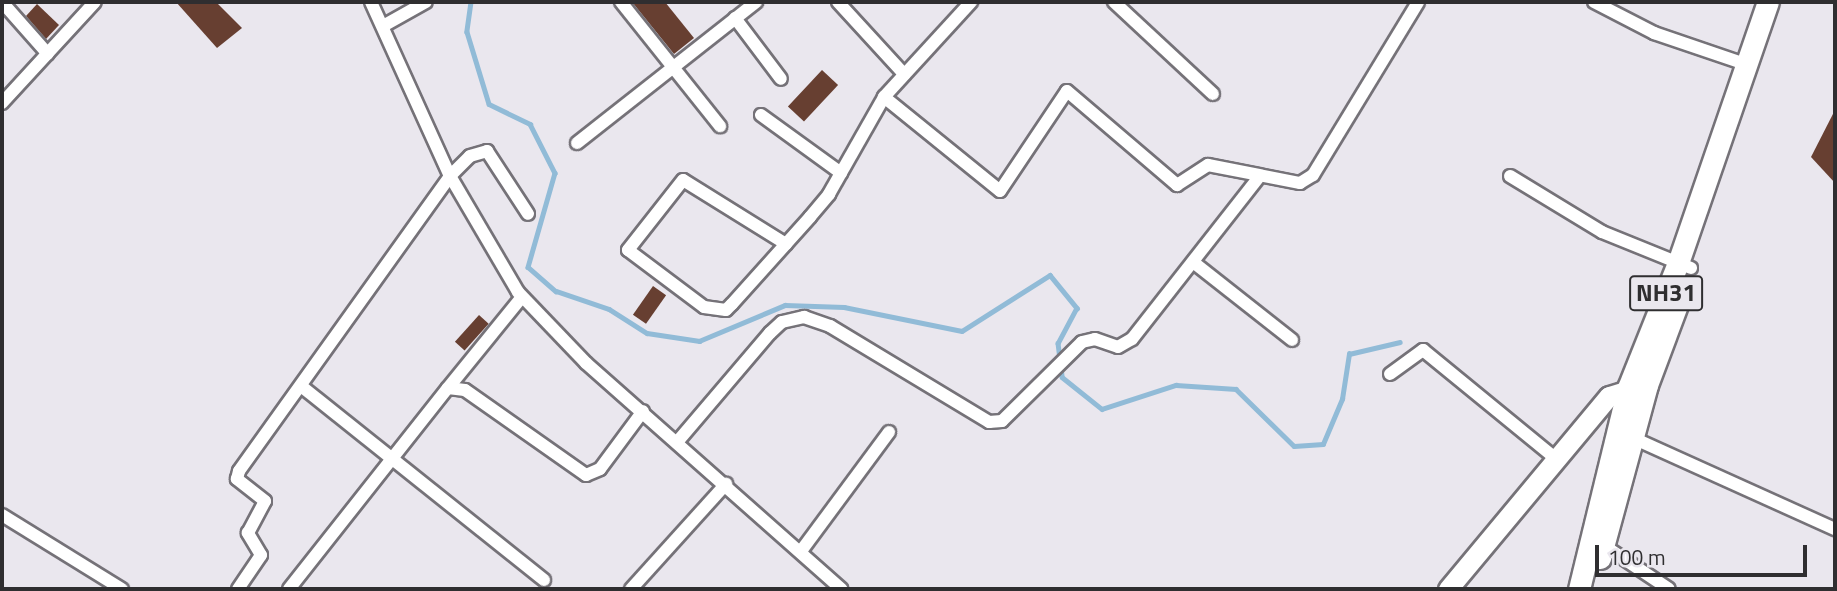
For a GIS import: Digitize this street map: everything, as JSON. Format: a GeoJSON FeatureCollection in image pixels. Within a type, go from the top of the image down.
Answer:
{"type":"FeatureCollection","features":[{"type":"Feature","properties":{"kind":"highway","name":"NH31"},"geometry":{"type":"LineString","coordinates":[[1685,265],[1768,2]]}},
{"type":"Feature","properties":{"kind":"highway","name":"NH31"},"geometry":{"type":"LineString","coordinates":[[1579,589],[1637,386],[1685,265],[1782,2]]}},
{"type":"Feature","properties":{"kind":"highway","name":"NH31"},"geometry":{"type":"LineString","coordinates":[[1593,589],[1633,438],[1637,386]]}},
{"type":"Feature","properties":{"kind":"main road"},"geometry":{"type":"LineString","coordinates":[[1448,589],[1609,396],[1637,386]]}},
{"type":"Feature","properties":{"kind":"street"},"geometry":{"type":"LineString","coordinates":[[2,2],[48,54]]}},
{"type":"Feature","properties":{"kind":"street"},"geometry":{"type":"LineString","coordinates":[[2,103],[94,2]]}},
{"type":"Feature","properties":{"kind":"street"},"geometry":{"type":"LineString","coordinates":[[371,2],[450,176],[522,297],[643,411],[841,589]]}},
{"type":"Feature","properties":{"kind":"street"},"geometry":{"type":"LineString","coordinates":[[383,26],[426,2]]}},
{"type":"Feature","properties":{"kind":"street"},"geometry":{"type":"LineString","coordinates":[[621,2],[720,126]]}},
{"type":"Feature","properties":{"kind":"street"},"geometry":{"type":"LineString","coordinates":[[577,142],[755,2]]}},
{"type":"Feature","properties":{"kind":"street"},"geometry":{"type":"LineString","coordinates":[[838,2],[904,74]]}},
{"type":"Feature","properties":{"kind":"street"},"geometry":{"type":"LineString","coordinates":[[1114,2],[1213,94]]}},
{"type":"Feature","properties":{"kind":"street"},"geometry":{"type":"LineString","coordinates":[[884,97],[1000,191],[1067,91],[1177,185],[1208,165],[1300,183],[1313,175],[1418,2]]}},
{"type":"Feature","properties":{"kind":"street"},"geometry":{"type":"LineString","coordinates":[[1594,2],[1654,33],[1748,65]]}},
{"type":"Feature","properties":{"kind":"street"},"geometry":{"type":"LineString","coordinates":[[786,244],[683,180],[628,250],[719,312],[786,244],[841,173],[884,97],[963,5]]}},
{"type":"Feature","properties":{"kind":"street"},"geometry":{"type":"LineString","coordinates":[[735,18],[781,79]]}},
{"type":"Feature","properties":{"kind":"street"},"geometry":{"type":"LineString","coordinates":[[761,115],[841,173]]}},
{"type":"Feature","properties":{"kind":"street"},"geometry":{"type":"LineString","coordinates":[[238,589],[261,555],[247,533],[265,502],[237,479],[239,471],[450,176],[470,156],[488,152],[528,214]]}},
{"type":"Feature","properties":{"kind":"street"},"geometry":{"type":"LineString","coordinates":[[1510,176],[1602,232],[1685,265]]}},
{"type":"Feature","properties":{"kind":"street"},"geometry":{"type":"LineString","coordinates":[[678,441],[770,333],[793,317],[830,326],[995,423],[1053,366],[1089,339],[1118,347],[1127,343],[1259,177]]}},
{"type":"Feature","properties":{"kind":"street"},"geometry":{"type":"LineString","coordinates":[[1193,262],[1292,340]]}},
{"type":"Feature","properties":{"kind":"street"},"geometry":{"type":"LineString","coordinates":[[289,589],[522,297]]}},
{"type":"Feature","properties":{"kind":"street"},"geometry":{"type":"LineString","coordinates":[[1390,374],[1423,350],[1556,460]]}},
{"type":"Feature","properties":{"kind":"street"},"geometry":{"type":"LineString","coordinates":[[301,386],[544,580]]}},
{"type":"Feature","properties":{"kind":"street"},"geometry":{"type":"LineString","coordinates":[[448,388],[465,390],[586,475],[600,469],[643,411]]}},
{"type":"Feature","properties":{"kind":"street"},"geometry":{"type":"LineString","coordinates":[[801,551],[889,432]]}},
{"type":"Feature","properties":{"kind":"street"},"geometry":{"type":"LineString","coordinates":[[1633,438],[1835,529]]}},
{"type":"Feature","properties":{"kind":"street"},"geometry":{"type":"LineString","coordinates":[[631,589],[726,484]]}},
{"type":"Feature","properties":{"kind":"street"},"geometry":{"type":"LineString","coordinates":[[2,515],[122,589]]}},
{"type":"Feature","properties":{"kind":"street"},"geometry":{"type":"LineString","coordinates":[[1603,545],[1670,589]]}},
{"type":"Feature","properties":{"kind":"building"},"geometry":{"type":"Polygon","coordinates":[[[176,2],[216,2],[242,28],[217,48],[176,2]]]}},
{"type":"Feature","properties":{"kind":"building"},"geometry":{"type":"Polygon","coordinates":[[[632,2],[665,2],[694,38],[674,54],[632,2]]]}},
{"type":"Feature","properties":{"kind":"building"},"geometry":{"type":"Polygon","coordinates":[[[37,4],[59,25],[46,39],[26,16],[37,4]]]}},
{"type":"Feature","properties":{"kind":"building"},"geometry":{"type":"Polygon","coordinates":[[[822,70],[838,85],[804,122],[788,107],[822,70]]]}},
{"type":"Feature","properties":{"kind":"building"},"geometry":{"type":"Polygon","coordinates":[[[1835,110],[1835,183],[1811,157],[1835,110]]]}},
{"type":"Feature","properties":{"kind":"building"},"geometry":{"type":"Polygon","coordinates":[[[653,286],[666,295],[646,324],[633,315],[653,286]]]}},
{"type":"Feature","properties":{"kind":"building"},"geometry":{"type":"Polygon","coordinates":[[[479,315],[489,324],[465,350],[455,342],[479,315]]]}},
{"type":"Feature","properties":{"kind":"waterway"},"geometry":{"type":"LineString","coordinates":[[471,2],[467,32],[489,104],[530,124],[555,173],[528,267],[556,291],[609,309],[647,333],[699,341],[785,305],[844,307],[962,331],[1050,275],[1077,308],[1058,343],[1062,377],[1102,409],[1176,385],[1236,389],[1294,446],[1323,444],[1342,399],[1349,354],[1400,342]]}}]}
